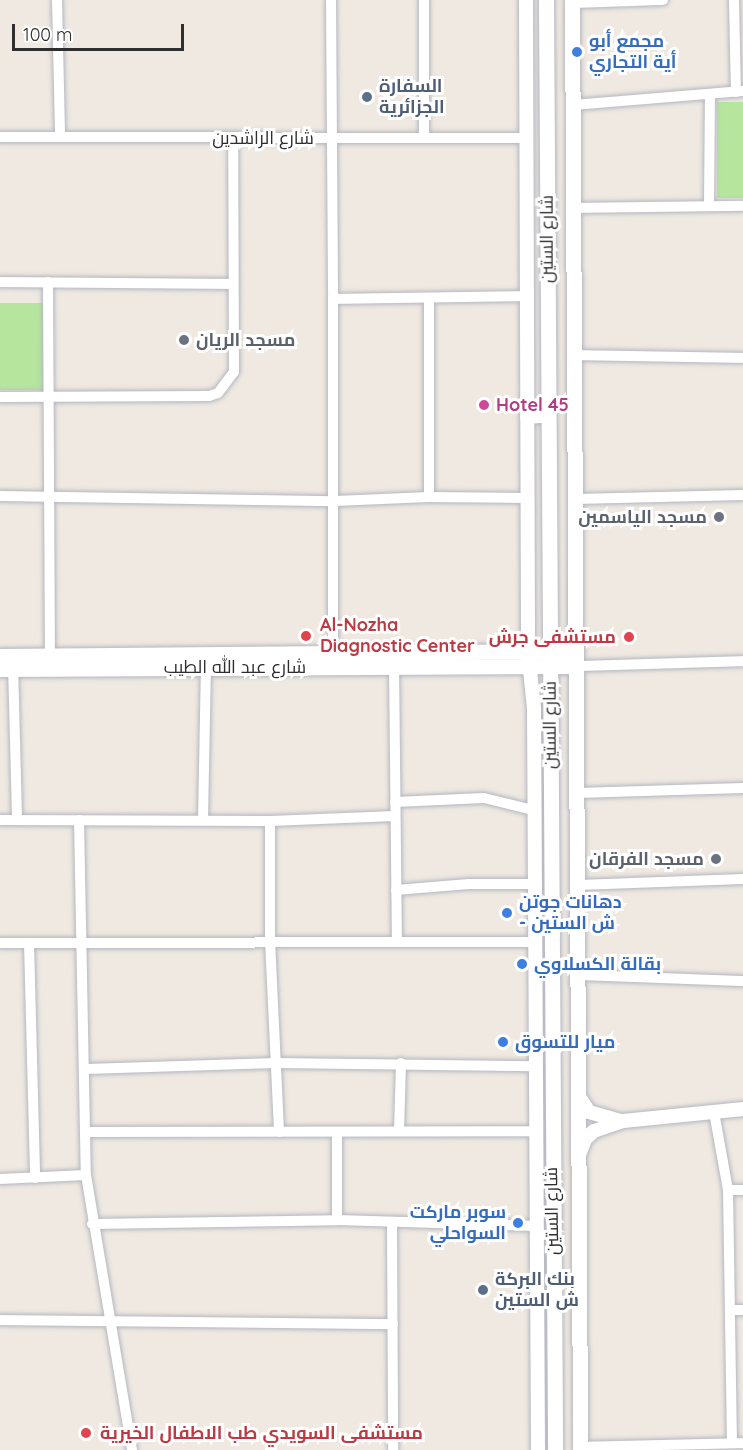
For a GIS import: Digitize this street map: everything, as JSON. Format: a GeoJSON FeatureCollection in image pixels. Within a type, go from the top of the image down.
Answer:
{"type":"FeatureCollection","features":[{"type":"Feature","properties":{"kind":"main road","name":"شارع الستين"},"geometry":{"type":"LineString","coordinates":[[546,0],[549,659],[542,1006],[555,1450]]}},
{"type":"Feature","properties":{"kind":"main road","name":"شارع الستين"},"geometry":{"type":"LineString","coordinates":[[572,1],[580,1449]]}},
{"type":"Feature","properties":{"kind":"main road"},"geometry":{"type":"LineString","coordinates":[[547,143],[573,143]]}},
{"type":"Feature","properties":{"kind":"main road"},"geometry":{"type":"LineString","coordinates":[[527,416],[548,414]]}},
{"type":"Feature","properties":{"kind":"main road","name":"شارع عبد الله الطيب"},"geometry":{"type":"LineString","coordinates":[[7,663],[50,656],[333,660],[577,658]]}},
{"type":"Feature","properties":{"kind":"main road","name":"شارع عبد الله الطيب"},"geometry":{"type":"LineString","coordinates":[[7,663],[206,667],[333,660]]}},
{"type":"Feature","properties":{"kind":"street"},"geometry":{"type":"LineString","coordinates":[[57,0],[60,137]]}},
{"type":"Feature","properties":{"kind":"street"},"geometry":{"type":"LineString","coordinates":[[331,0],[335,501],[333,660]]}},
{"type":"Feature","properties":{"kind":"street"},"geometry":{"type":"LineString","coordinates":[[424,0],[424,138]]}},
{"type":"Feature","properties":{"kind":"street"},"geometry":{"type":"LineString","coordinates":[[526,0],[528,660],[534,708],[535,942],[542,1006],[535,1066],[538,1450]]}},
{"type":"Feature","properties":{"kind":"street"},"geometry":{"type":"LineString","coordinates":[[572,1],[663,0]]}},
{"type":"Feature","properties":{"kind":"street"},"geometry":{"type":"LineString","coordinates":[[573,105],[740,92],[734,0]]}},
{"type":"Feature","properties":{"kind":"street"},"geometry":{"type":"LineString","coordinates":[[709,206],[710,94]]}},
{"type":"Feature","properties":{"kind":"street","name":"شارع الراشدين"},"geometry":{"type":"LineString","coordinates":[[0,137],[526,138]]}},
{"type":"Feature","properties":{"kind":"street"},"geometry":{"type":"LineString","coordinates":[[0,397],[209,396],[218,393],[234,372],[233,138]]}},
{"type":"Feature","properties":{"kind":"street"},"geometry":{"type":"LineString","coordinates":[[573,208],[743,206]]}},
{"type":"Feature","properties":{"kind":"street"},"geometry":{"type":"LineString","coordinates":[[0,282],[233,284]]}},
{"type":"Feature","properties":{"kind":"street"},"geometry":{"type":"LineString","coordinates":[[48,282],[50,656]]}},
{"type":"Feature","properties":{"kind":"street"},"geometry":{"type":"LineString","coordinates":[[333,299],[526,296]]}},
{"type":"Feature","properties":{"kind":"street"},"geometry":{"type":"LineString","coordinates":[[429,299],[429,497]]}},
{"type":"Feature","properties":{"kind":"street"},"geometry":{"type":"LineString","coordinates":[[574,355],[743,358]]}},
{"type":"Feature","properties":{"kind":"street"},"geometry":{"type":"LineString","coordinates":[[575,499],[743,495]]}},
{"type":"Feature","properties":{"kind":"street"},"geometry":{"type":"LineString","coordinates":[[0,496],[335,501],[429,497],[527,498]]}},
{"type":"Feature","properties":{"kind":"street"},"geometry":{"type":"LineString","coordinates":[[577,658],[743,661]]}},
{"type":"Feature","properties":{"kind":"street"},"geometry":{"type":"LineString","coordinates":[[394,659],[398,941]]}},
{"type":"Feature","properties":{"kind":"street"},"geometry":{"type":"LineString","coordinates":[[7,663],[16,819]]}},
{"type":"Feature","properties":{"kind":"street"},"geometry":{"type":"LineString","coordinates":[[203,820],[206,667]]}},
{"type":"Feature","properties":{"kind":"street"},"geometry":{"type":"LineString","coordinates":[[577,793],[743,788]]}},
{"type":"Feature","properties":{"kind":"street"},"geometry":{"type":"LineString","coordinates":[[395,802],[484,798],[533,810]]}},
{"type":"Feature","properties":{"kind":"street"},"geometry":{"type":"LineString","coordinates":[[0,820],[270,821],[395,816]]}},
{"type":"Feature","properties":{"kind":"street"},"geometry":{"type":"LineString","coordinates":[[79,820],[80,940],[86,1068],[86,1175],[92,1224],[112,1321],[132,1450]]}},
{"type":"Feature","properties":{"kind":"street"},"geometry":{"type":"LineString","coordinates":[[270,821],[270,940],[279,1132]]}},
{"type":"Feature","properties":{"kind":"street"},"geometry":{"type":"LineString","coordinates":[[578,885],[743,879]]}},
{"type":"Feature","properties":{"kind":"street"},"geometry":{"type":"LineString","coordinates":[[396,890],[469,884],[534,884]]}},
{"type":"Feature","properties":{"kind":"street"},"geometry":{"type":"LineString","coordinates":[[0,943],[80,940],[535,942]]}},
{"type":"Feature","properties":{"kind":"street"},"geometry":{"type":"LineString","coordinates":[[29,943],[35,1178]]}},
{"type":"Feature","properties":{"kind":"street"},"geometry":{"type":"LineString","coordinates":[[578,975],[743,981]]}},
{"type":"Feature","properties":{"kind":"street"},"geometry":{"type":"LineString","coordinates":[[86,1068],[276,1063],[535,1066]]}},
{"type":"Feature","properties":{"kind":"street"},"geometry":{"type":"LineString","coordinates":[[399,1131],[401,1063]]}},
{"type":"Feature","properties":{"kind":"street"},"geometry":{"type":"LineString","coordinates":[[578,1095],[589,1112],[623,1121]]}},
{"type":"Feature","properties":{"kind":"street"},"geometry":{"type":"LineString","coordinates":[[579,1155],[585,1139],[594,1131],[623,1121],[743,1109]]}},
{"type":"Feature","properties":{"kind":"street"},"geometry":{"type":"LineString","coordinates":[[580,1449],[738,1443],[730,1310],[728,1190],[714,1112]]}},
{"type":"Feature","properties":{"kind":"street"},"geometry":{"type":"LineString","coordinates":[[86,1132],[536,1131]]}},
{"type":"Feature","properties":{"kind":"street"},"geometry":{"type":"LineString","coordinates":[[337,1132],[337,1220]]}},
{"type":"Feature","properties":{"kind":"street"},"geometry":{"type":"LineString","coordinates":[[0,1179],[86,1175]]}},
{"type":"Feature","properties":{"kind":"street"},"geometry":{"type":"LineString","coordinates":[[728,1190],[743,1190]]}},
{"type":"Feature","properties":{"kind":"street"},"geometry":{"type":"LineString","coordinates":[[92,1224],[337,1220],[536,1226]]}},
{"type":"Feature","properties":{"kind":"street"},"geometry":{"type":"LineString","coordinates":[[392,1223],[393,1450]]}},
{"type":"Feature","properties":{"kind":"street"},"geometry":{"type":"LineString","coordinates":[[730,1310],[743,1310]]}},
{"type":"Feature","properties":{"kind":"street"},"geometry":{"type":"LineString","coordinates":[[0,1320],[393,1324]]}},
{"type":"Feature","properties":{"kind":"green space"},"geometry":{"type":"Polygon","coordinates":[[[717,102],[743,102],[743,198],[717,198],[717,102]]]}},
{"type":"Feature","properties":{"kind":"green space"},"geometry":{"type":"Polygon","coordinates":[[[0,303],[50,303],[50,390],[0,390],[0,303]]]}},
{"type":"Feature","properties":{"kind":"place","name":"مجمع أبو أية التجاري"},"geometry":{"type":"Point","coordinates":[577,52]}},
{"type":"Feature","properties":{"kind":"place","name":"السفارة الجزائرية"},"geometry":{"type":"Point","coordinates":[367,97]}},
{"type":"Feature","properties":{"kind":"place","name":"مسجد الريان"},"geometry":{"type":"Point","coordinates":[184,340]}},
{"type":"Feature","properties":{"kind":"place","name":"Hotel 45"},"geometry":{"type":"Point","coordinates":[484,405]}},
{"type":"Feature","properties":{"kind":"place","name":"مسجد الياسمين"},"geometry":{"type":"Point","coordinates":[719,517]}},
{"type":"Feature","properties":{"kind":"place","name":"Al-Nozha Diagnostic Center"},"geometry":{"type":"Point","coordinates":[306,636]}},
{"type":"Feature","properties":{"kind":"place","name":"مستشفى جرش"},"geometry":{"type":"Point","coordinates":[629,637]}},
{"type":"Feature","properties":{"kind":"place","name":"مسجد الفرقان"},"geometry":{"type":"Point","coordinates":[716,859]}},
{"type":"Feature","properties":{"kind":"place","name":"دهانات جوتن - ش الستين"},"geometry":{"type":"Point","coordinates":[507,913]}},
{"type":"Feature","properties":{"kind":"place","name":"بقالة الكسلاوي"},"geometry":{"type":"Point","coordinates":[522,964]}},
{"type":"Feature","properties":{"kind":"place","name":"ميار للتسوق"},"geometry":{"type":"Point","coordinates":[503,1042]}},
{"type":"Feature","properties":{"kind":"place","name":"سوبر ماركت السواحلي"},"geometry":{"type":"Point","coordinates":[518,1223]}},
{"type":"Feature","properties":{"kind":"place","name":"بنك البركة ش الستين"},"geometry":{"type":"Point","coordinates":[483,1290]}},
{"type":"Feature","properties":{"kind":"place","name":"مستشفى السويدي طب الاطفال الخيرية"},"geometry":{"type":"Point","coordinates":[86,1433]}}]}
